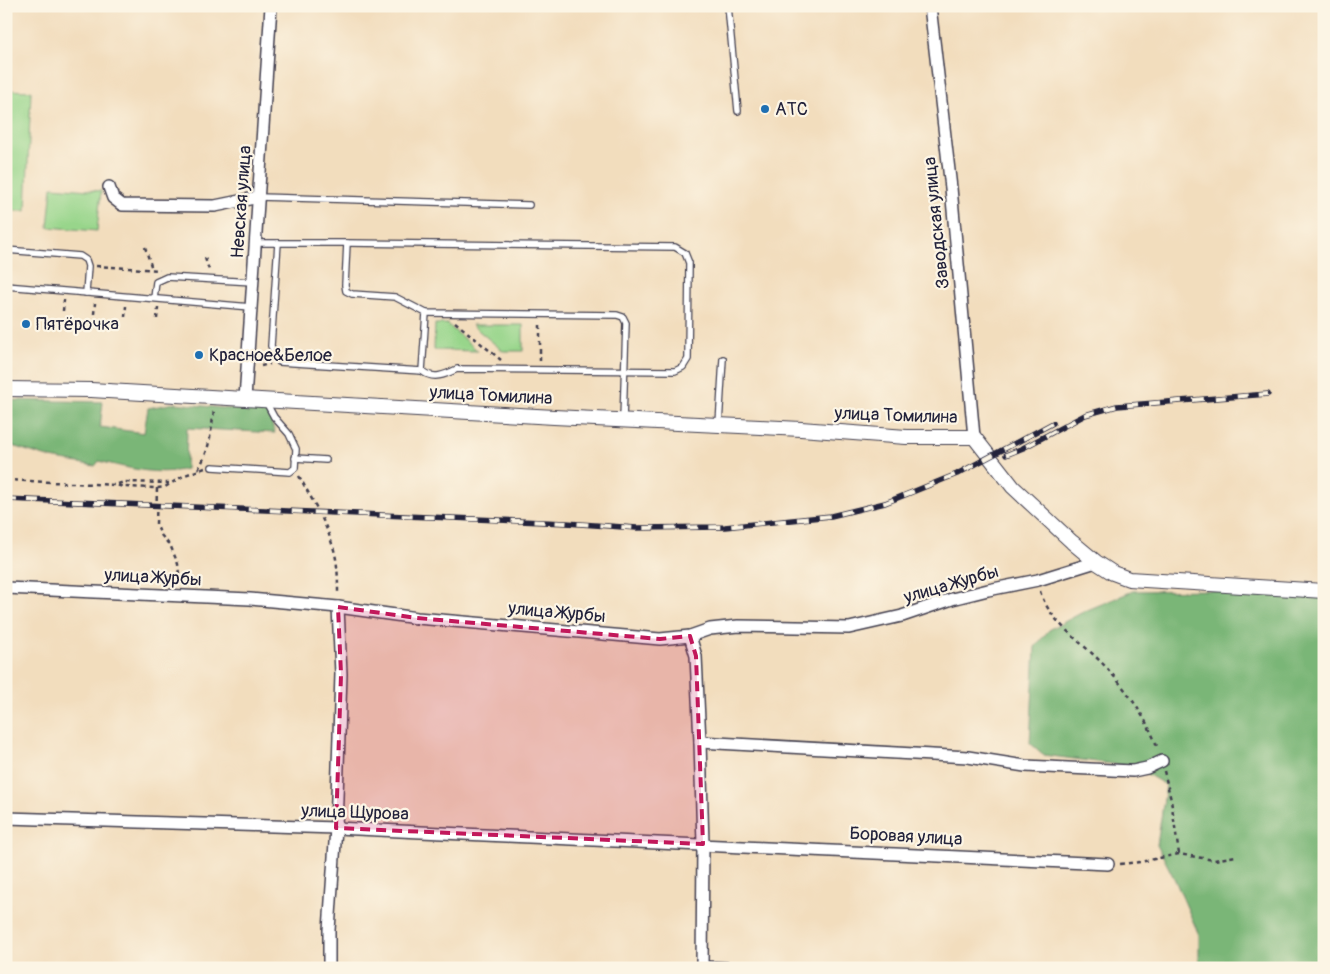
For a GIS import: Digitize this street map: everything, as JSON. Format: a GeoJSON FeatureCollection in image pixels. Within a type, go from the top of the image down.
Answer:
{"type":"FeatureCollection","features":[{"type":"Feature","properties":{"kind":"street","name":"Невская улица"},"geometry":{"type":"LineString","coordinates":[[246,400],[271,6]]}},
{"type":"Feature","properties":{"kind":"street","name":"Заводская улица"},"geometry":{"type":"LineString","coordinates":[[930,6],[951,188],[974,437]]}},
{"type":"Feature","properties":{"kind":"street"},"geometry":{"type":"LineString","coordinates":[[109,187],[113,198],[122,205],[214,206],[259,197]]}},
{"type":"Feature","properties":{"kind":"street","name":"улица Томилина"},"geometry":{"type":"LineString","coordinates":[[6,389],[92,390],[906,437],[974,437]]}},
{"type":"Feature","properties":{"kind":"street"},"geometry":{"type":"LineString","coordinates":[[974,437],[1013,487],[1096,562],[1112,573],[1129,579],[1324,591]]}},
{"type":"Feature","properties":{"kind":"street","name":"улица Журбы"},"geometry":{"type":"LineString","coordinates":[[6,588],[180,596],[338,607],[416,618],[660,638],[690,636],[710,629],[738,626],[849,628],[902,616],[952,599],[1038,580],[1096,562]]}},
{"type":"Feature","properties":{"kind":"street"},"geometry":{"type":"LineString","coordinates":[[329,968],[328,930],[336,828],[341,674],[338,607]]}},
{"type":"Feature","properties":{"kind":"street"},"geometry":{"type":"LineString","coordinates":[[690,636],[696,656],[700,742],[703,844],[702,967],[729,968]]}},
{"type":"Feature","properties":{"kind":"street"},"geometry":{"type":"LineString","coordinates":[[700,742],[968,757],[1025,766],[1133,771],[1147,768],[1162,761]]}},
{"type":"Feature","properties":{"kind":"street","name":"улица Щурова"},"geometry":{"type":"LineString","coordinates":[[6,818],[336,828],[703,844]]}},
{"type":"Feature","properties":{"kind":"street","name":"Боровая улица"},"geometry":{"type":"LineString","coordinates":[[703,844],[1108,864]]}},
{"type":"Feature","properties":{"kind":"lane"},"geometry":{"type":"LineString","coordinates":[[728,6],[738,110]]}},
{"type":"Feature","properties":{"kind":"lane"},"geometry":{"type":"LineString","coordinates":[[259,197],[529,204]]}},
{"type":"Feature","properties":{"kind":"lane"},"geometry":{"type":"LineString","coordinates":[[256,243],[278,243],[347,243],[675,247],[685,253],[689,263],[688,359],[683,367],[675,371],[456,369],[444,376],[427,375],[422,371],[279,362],[272,346],[278,243]]}},
{"type":"Feature","properties":{"kind":"lane"},"geometry":{"type":"LineString","coordinates":[[347,243],[345,285],[346,291],[352,294],[395,296],[426,313],[617,315],[623,317],[626,323],[623,421]]}},
{"type":"Feature","properties":{"kind":"lane"},"geometry":{"type":"LineString","coordinates":[[6,250],[80,256],[86,260],[88,266],[86,293]]}},
{"type":"Feature","properties":{"kind":"lane"},"geometry":{"type":"LineString","coordinates":[[154,298],[156,282],[167,277],[253,282]]}},
{"type":"Feature","properties":{"kind":"lane"},"geometry":{"type":"LineString","coordinates":[[6,286],[251,307]]}},
{"type":"Feature","properties":{"kind":"lane"},"geometry":{"type":"LineString","coordinates":[[422,371],[426,313]]}},
{"type":"Feature","properties":{"kind":"lane"},"geometry":{"type":"LineString","coordinates":[[719,425],[723,359]]}},
{"type":"Feature","properties":{"kind":"lane"},"geometry":{"type":"LineString","coordinates":[[212,467],[290,472],[295,468],[296,449],[289,434],[274,417],[266,401]]}},
{"type":"Feature","properties":{"kind":"lane"},"geometry":{"type":"LineString","coordinates":[[296,458],[326,460]]}},
{"type":"Feature","properties":{"kind":"path"},"geometry":{"type":"LineString","coordinates":[[145,247],[152,269]]}},
{"type":"Feature","properties":{"kind":"path"},"geometry":{"type":"LineString","coordinates":[[205,258],[210,273]]}},
{"type":"Feature","properties":{"kind":"path"},"geometry":{"type":"LineString","coordinates":[[444,313],[511,370]]}},
{"type":"Feature","properties":{"kind":"path"},"geometry":{"type":"LineString","coordinates":[[540,314],[540,370]]}},
{"type":"Feature","properties":{"kind":"path"},"geometry":{"type":"LineString","coordinates":[[197,470],[205,458],[211,435],[214,404]]}},
{"type":"Feature","properties":{"kind":"path"},"geometry":{"type":"LineString","coordinates":[[6,480],[157,488],[197,470],[212,467]]}},
{"type":"Feature","properties":{"kind":"path"},"geometry":{"type":"LineString","coordinates":[[295,468],[319,512],[333,545],[338,581],[338,607]]}},
{"type":"Feature","properties":{"kind":"path"},"geometry":{"type":"LineString","coordinates":[[116,485],[124,482],[172,482]]}},
{"type":"Feature","properties":{"kind":"path"},"geometry":{"type":"LineString","coordinates":[[157,488],[156,524],[161,535],[171,546],[178,564],[180,596]]}},
{"type":"Feature","properties":{"kind":"path"},"geometry":{"type":"LineString","coordinates":[[1038,580],[1042,597],[1048,610],[1057,621],[1103,664],[1134,703],[1154,739],[1172,800],[1178,854]]}},
{"type":"Feature","properties":{"kind":"path"},"geometry":{"type":"LineString","coordinates":[[1108,864],[1140,862],[1178,854],[1214,860],[1236,856]]}},
{"type":"Feature","properties":{"kind":"highlighted area"},"geometry":{"type":"Polygon","coordinates":[[[338,607],[417,618],[660,639],[690,636],[696,656],[703,844],[336,828],[341,674],[338,607]]]}},
{"type":"Feature","properties":{"kind":"green space"},"geometry":{"type":"Polygon","coordinates":[[[6,90],[31,91],[26,211],[6,211],[6,90]]]}},
{"type":"Feature","properties":{"kind":"green space"},"geometry":{"type":"Polygon","coordinates":[[[52,187],[101,191],[97,231],[48,227],[52,187]]]}},
{"type":"Feature","properties":{"kind":"green space"},"geometry":{"type":"Polygon","coordinates":[[[435,324],[447,324],[478,351],[434,350],[435,324]]]}},
{"type":"Feature","properties":{"kind":"green space"},"geometry":{"type":"Polygon","coordinates":[[[472,325],[523,325],[523,351],[503,351],[472,325]]]}},
{"type":"Feature","properties":{"kind":"green space"},"geometry":{"type":"Polygon","coordinates":[[[6,400],[103,402],[100,427],[144,433],[148,408],[175,403],[268,413],[275,433],[187,428],[186,469],[165,472],[154,471],[99,461],[95,466],[51,458],[6,444],[6,400]]]}},
{"type":"Feature","properties":{"kind":"green space"},"geometry":{"type":"Polygon","coordinates":[[[1222,590],[1324,598],[1324,968],[1199,968],[1199,935],[1175,880],[1157,845],[1166,785],[1135,767],[1044,755],[1030,743],[1035,647],[1049,630],[1085,611],[1133,591],[1222,590]]]}},
{"type":"Feature","properties":{"kind":"railway"},"geometry":{"type":"LineString","coordinates":[[1006,455],[1085,415],[1117,406],[1268,394]]}},
{"type":"Feature","properties":{"kind":"railway"},"geometry":{"type":"LineString","coordinates":[[6,499],[566,523],[637,528],[725,527],[831,516],[885,503],[957,474],[1053,423]]}},
{"type":"Feature","properties":{"kind":"place","name":"АТС"},"geometry":{"type":"Point","coordinates":[765,109]}},
{"type":"Feature","properties":{"kind":"place","name":"Пятёрочка"},"geometry":{"type":"Point","coordinates":[26,324]}},
{"type":"Feature","properties":{"kind":"place","name":"Красное&Белое"},"geometry":{"type":"Point","coordinates":[199,355]}}]}
